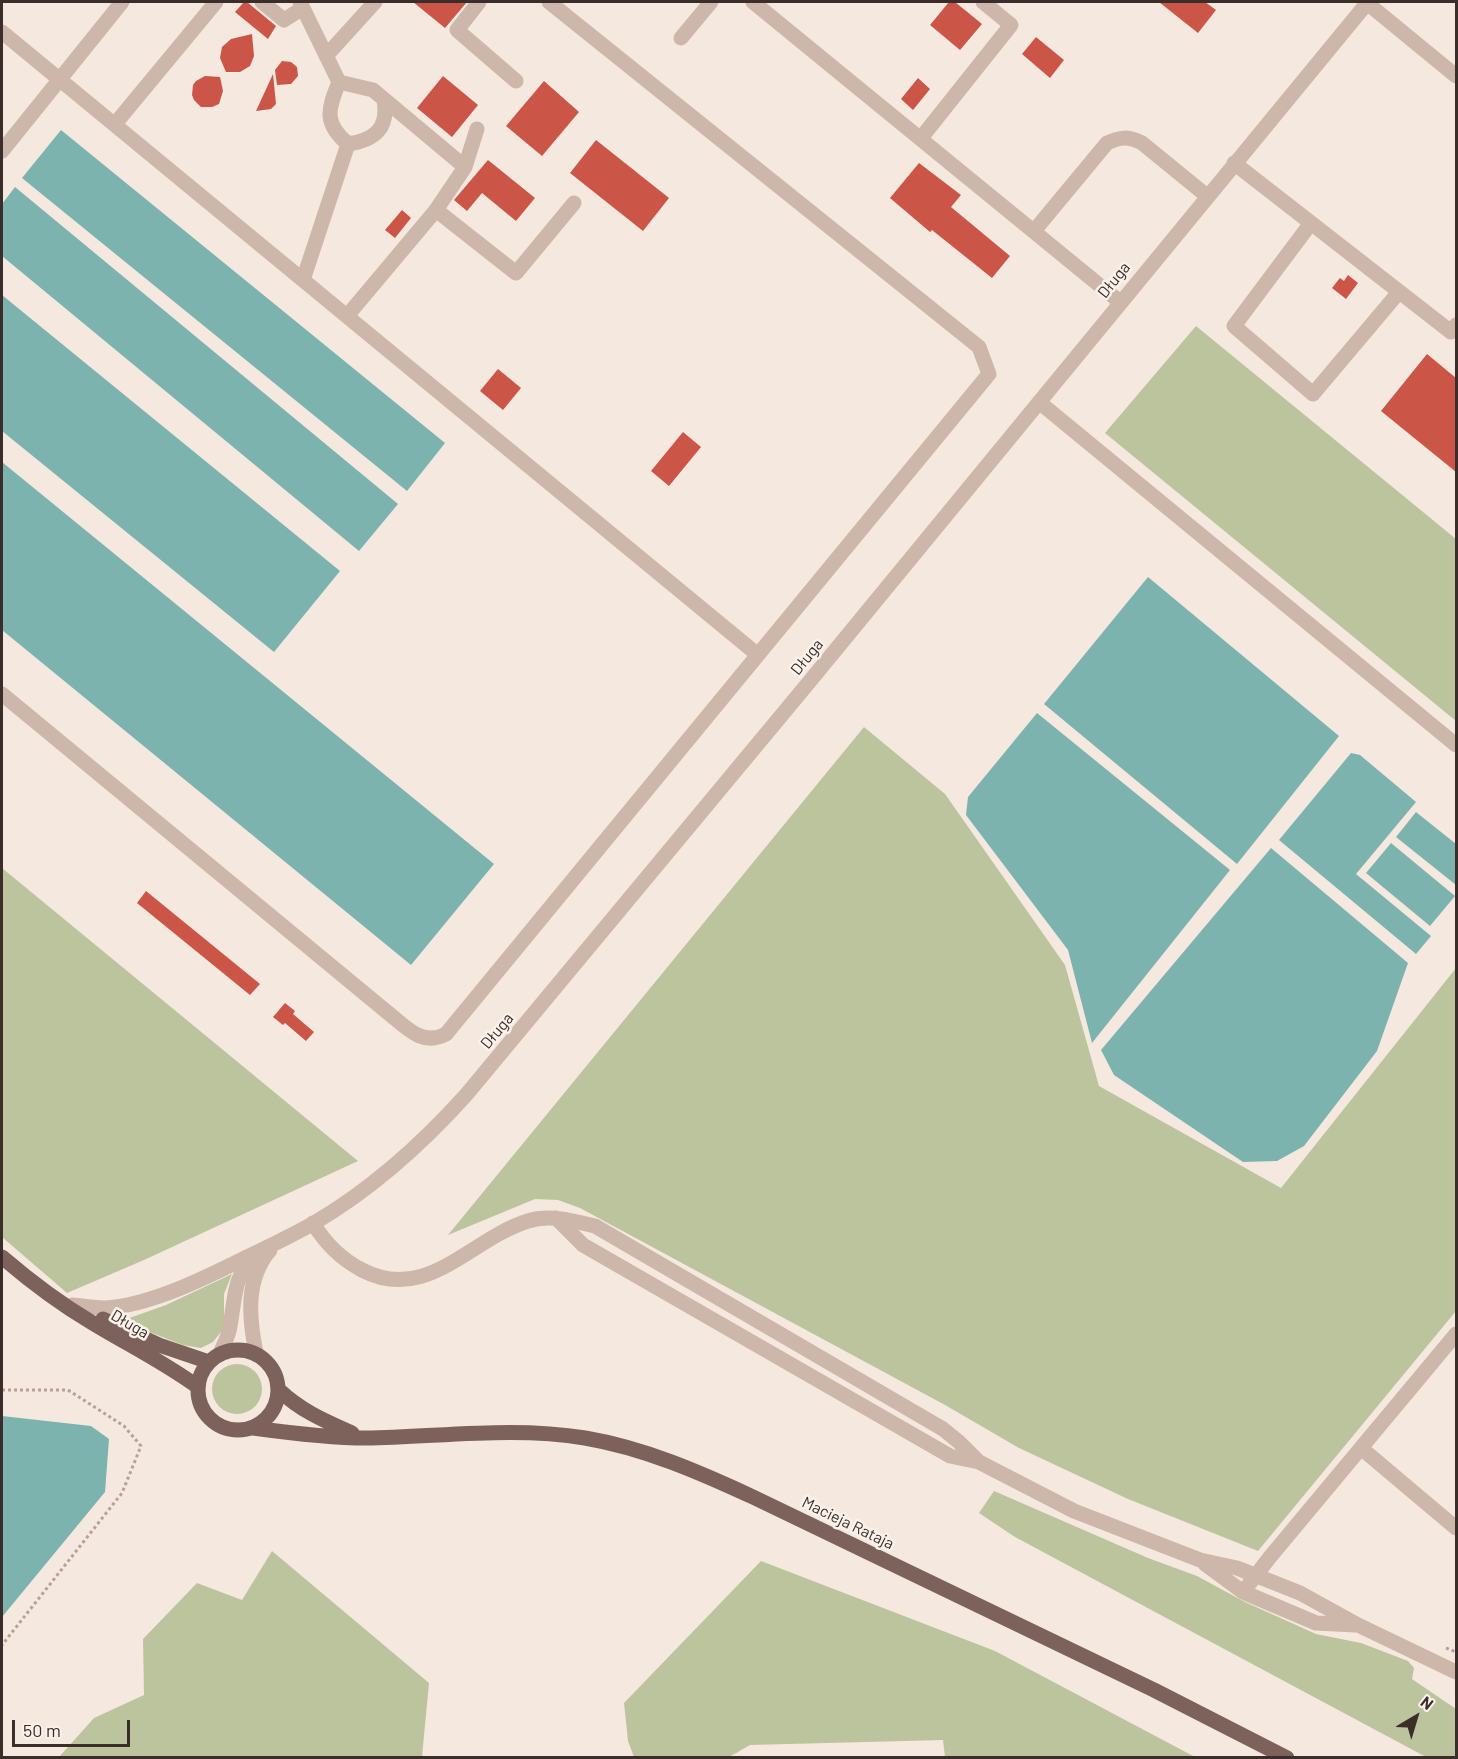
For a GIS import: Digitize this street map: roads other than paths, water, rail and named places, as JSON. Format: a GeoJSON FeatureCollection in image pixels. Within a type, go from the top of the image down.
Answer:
{"type":"FeatureCollection","features":[{"type":"Feature","properties":{"kind":"main road","name":"Długa"},"geometry":{"type":"LineString","coordinates":[[2,1257],[44,1292],[198,1387]]}},
{"type":"Feature","properties":{"kind":"main road","name":"Długa"},"geometry":{"type":"LineString","coordinates":[[44,1292],[159,1345],[214,1358]]}},
{"type":"Feature","properties":{"kind":"main road"},"geometry":{"type":"LineString","coordinates":[[238,1349],[256,1353],[273,1368],[279,1390],[277,1402],[272,1413],[264,1422],[253,1428],[239,1431],[226,1429],[204,1413],[199,1400],[198,1387],[201,1373],[214,1358],[238,1349]]}},
{"type":"Feature","properties":{"kind":"main road","name":"Macieja Rataja"},"geometry":{"type":"LineString","coordinates":[[279,1390],[292,1403],[308,1413],[363,1438]]}},
{"type":"Feature","properties":{"kind":"main road","name":"Macieja Rataja"},"geometry":{"type":"LineString","coordinates":[[253,1428],[363,1438],[528,1432],[585,1438],[631,1448],[688,1467],[1154,1690],[1287,1758]]}},
{"type":"Feature","properties":{"kind":"street"},"geometry":{"type":"LineString","coordinates":[[2,151],[122,2]]}},
{"type":"Feature","properties":{"kind":"street"},"geometry":{"type":"LineString","coordinates":[[115,124],[216,2]]}},
{"type":"Feature","properties":{"kind":"street"},"geometry":{"type":"LineString","coordinates":[[262,2],[284,20],[301,5],[339,82],[330,104],[329,120],[335,133],[348,144],[361,142],[383,126],[386,113],[384,100]]}},
{"type":"Feature","properties":{"kind":"street"},"geometry":{"type":"LineString","coordinates":[[326,56],[375,2]]}},
{"type":"Feature","properties":{"kind":"street"},"geometry":{"type":"LineString","coordinates":[[479,2],[457,30],[516,81]]}},
{"type":"Feature","properties":{"kind":"street"},"geometry":{"type":"LineString","coordinates":[[2,694],[387,1012],[419,1036],[436,1040],[446,1034],[989,374],[980,347],[549,2]]}},
{"type":"Feature","properties":{"kind":"street"},"geometry":{"type":"LineString","coordinates":[[681,38],[711,2]]}},
{"type":"Feature","properties":{"kind":"street"},"geometry":{"type":"LineString","coordinates":[[753,2],[1120,302]]}},
{"type":"Feature","properties":{"kind":"street"},"geometry":{"type":"LineString","coordinates":[[921,138],[1011,25],[983,2]]}},
{"type":"Feature","properties":{"kind":"street"},"geometry":{"type":"LineString","coordinates":[[1368,2],[1456,76]]}},
{"type":"Feature","properties":{"kind":"street","name":"Długa"},"geometry":{"type":"LineString","coordinates":[[72,1305],[103,1308],[122,1306],[175,1290],[210,1276],[313,1223],[360,1193],[433,1132],[466,1095],[1368,2]]}},
{"type":"Feature","properties":{"kind":"street"},"geometry":{"type":"LineString","coordinates":[[2,32],[758,655]]}},
{"type":"Feature","properties":{"kind":"street"},"geometry":{"type":"LineString","coordinates":[[339,82],[372,90],[465,167]]}},
{"type":"Feature","properties":{"kind":"street"},"geometry":{"type":"LineString","coordinates":[[347,316],[436,210],[465,167],[477,129]]}},
{"type":"Feature","properties":{"kind":"street"},"geometry":{"type":"LineString","coordinates":[[1034,231],[1107,143],[1123,137],[1142,143],[1207,196]]}},
{"type":"Feature","properties":{"kind":"street"},"geometry":{"type":"LineString","coordinates":[[303,280],[348,144]]}},
{"type":"Feature","properties":{"kind":"street"},"geometry":{"type":"LineString","coordinates":[[1234,163],[1399,292],[1455,331]]}},
{"type":"Feature","properties":{"kind":"street"},"geometry":{"type":"LineString","coordinates":[[436,210],[516,273],[573,203]]}},
{"type":"Feature","properties":{"kind":"street"},"geometry":{"type":"LineString","coordinates":[[1311,223],[1234,326],[1313,394],[1399,292]]}},
{"type":"Feature","properties":{"kind":"street"},"geometry":{"type":"LineString","coordinates":[[1038,402],[1456,745]]}},
{"type":"Feature","properties":{"kind":"street"},"geometry":{"type":"LineString","coordinates":[[313,1223],[322,1238],[354,1266],[376,1277],[401,1281],[424,1277],[490,1239],[529,1220],[556,1218],[595,1226],[942,1429],[979,1462]]}},
{"type":"Feature","properties":{"kind":"street"},"geometry":{"type":"LineString","coordinates":[[556,1218],[583,1245],[950,1456],[979,1462],[1074,1511],[1200,1560],[1238,1568],[1299,1593],[1358,1625],[1456,1672]]}},
{"type":"Feature","properties":{"kind":"street","name":"Długa"},"geometry":{"type":"LineString","coordinates":[[256,1353],[250,1309],[253,1287],[264,1257],[278,1241]]}},
{"type":"Feature","properties":{"kind":"street","name":"Długa"},"geometry":{"type":"LineString","coordinates":[[214,1358],[228,1334],[234,1298],[243,1269],[252,1258],[278,1241]]}},
{"type":"Feature","properties":{"kind":"street"},"geometry":{"type":"LineString","coordinates":[[1243,1592],[1456,1334]]}},
{"type":"Feature","properties":{"kind":"street"},"geometry":{"type":"LineString","coordinates":[[1361,1448],[1456,1528]]}},
{"type":"Feature","properties":{"kind":"street"},"geometry":{"type":"LineString","coordinates":[[1200,1560],[1243,1592],[1316,1623],[1358,1625]]}},
{"type":"Feature","properties":{"kind":"water"},"geometry":{"type":"Polygon","coordinates":[[[61,130],[445,443],[407,491],[22,178],[61,130]]]}},
{"type":"Feature","properties":{"kind":"water"},"geometry":{"type":"Polygon","coordinates":[[[15,187],[398,504],[359,551],[2,256],[2,204],[15,187]]]}},
{"type":"Feature","properties":{"kind":"water"},"geometry":{"type":"Polygon","coordinates":[[[2,295],[340,571],[274,652],[2,431],[2,295]]]}},
{"type":"Feature","properties":{"kind":"water"},"geometry":{"type":"Polygon","coordinates":[[[2,462],[494,864],[411,965],[2,630],[2,462]]]}},
{"type":"Feature","properties":{"kind":"water"},"geometry":{"type":"Polygon","coordinates":[[[1148,577],[1339,736],[1237,864],[1044,704],[1148,577]]]}},
{"type":"Feature","properties":{"kind":"water"},"geometry":{"type":"Polygon","coordinates":[[[1037,713],[1230,870],[1092,1043],[1068,950],[966,815],[968,797],[1037,713]]]}},
{"type":"Feature","properties":{"kind":"water"},"geometry":{"type":"Polygon","coordinates":[[[1351,753],[1360,755],[1416,802],[1356,874],[1431,936],[1416,954],[1279,840],[1351,753]]]}},
{"type":"Feature","properties":{"kind":"water"},"geometry":{"type":"Polygon","coordinates":[[[1416,812],[1456,844],[1456,885],[1396,837],[1416,812]]]}},
{"type":"Feature","properties":{"kind":"water"},"geometry":{"type":"Polygon","coordinates":[[[1391,843],[1455,896],[1430,926],[1366,873],[1391,843]]]}},
{"type":"Feature","properties":{"kind":"water"},"geometry":{"type":"Polygon","coordinates":[[[1271,848],[1408,963],[1377,1051],[1304,1146],[1277,1161],[1243,1162],[1114,1075],[1101,1050],[1271,848]]]}},
{"type":"Feature","properties":{"kind":"water"},"geometry":{"type":"Polygon","coordinates":[[[2,1416],[91,1426],[109,1439],[105,1492],[2,1617],[2,1416]]]}}]}
